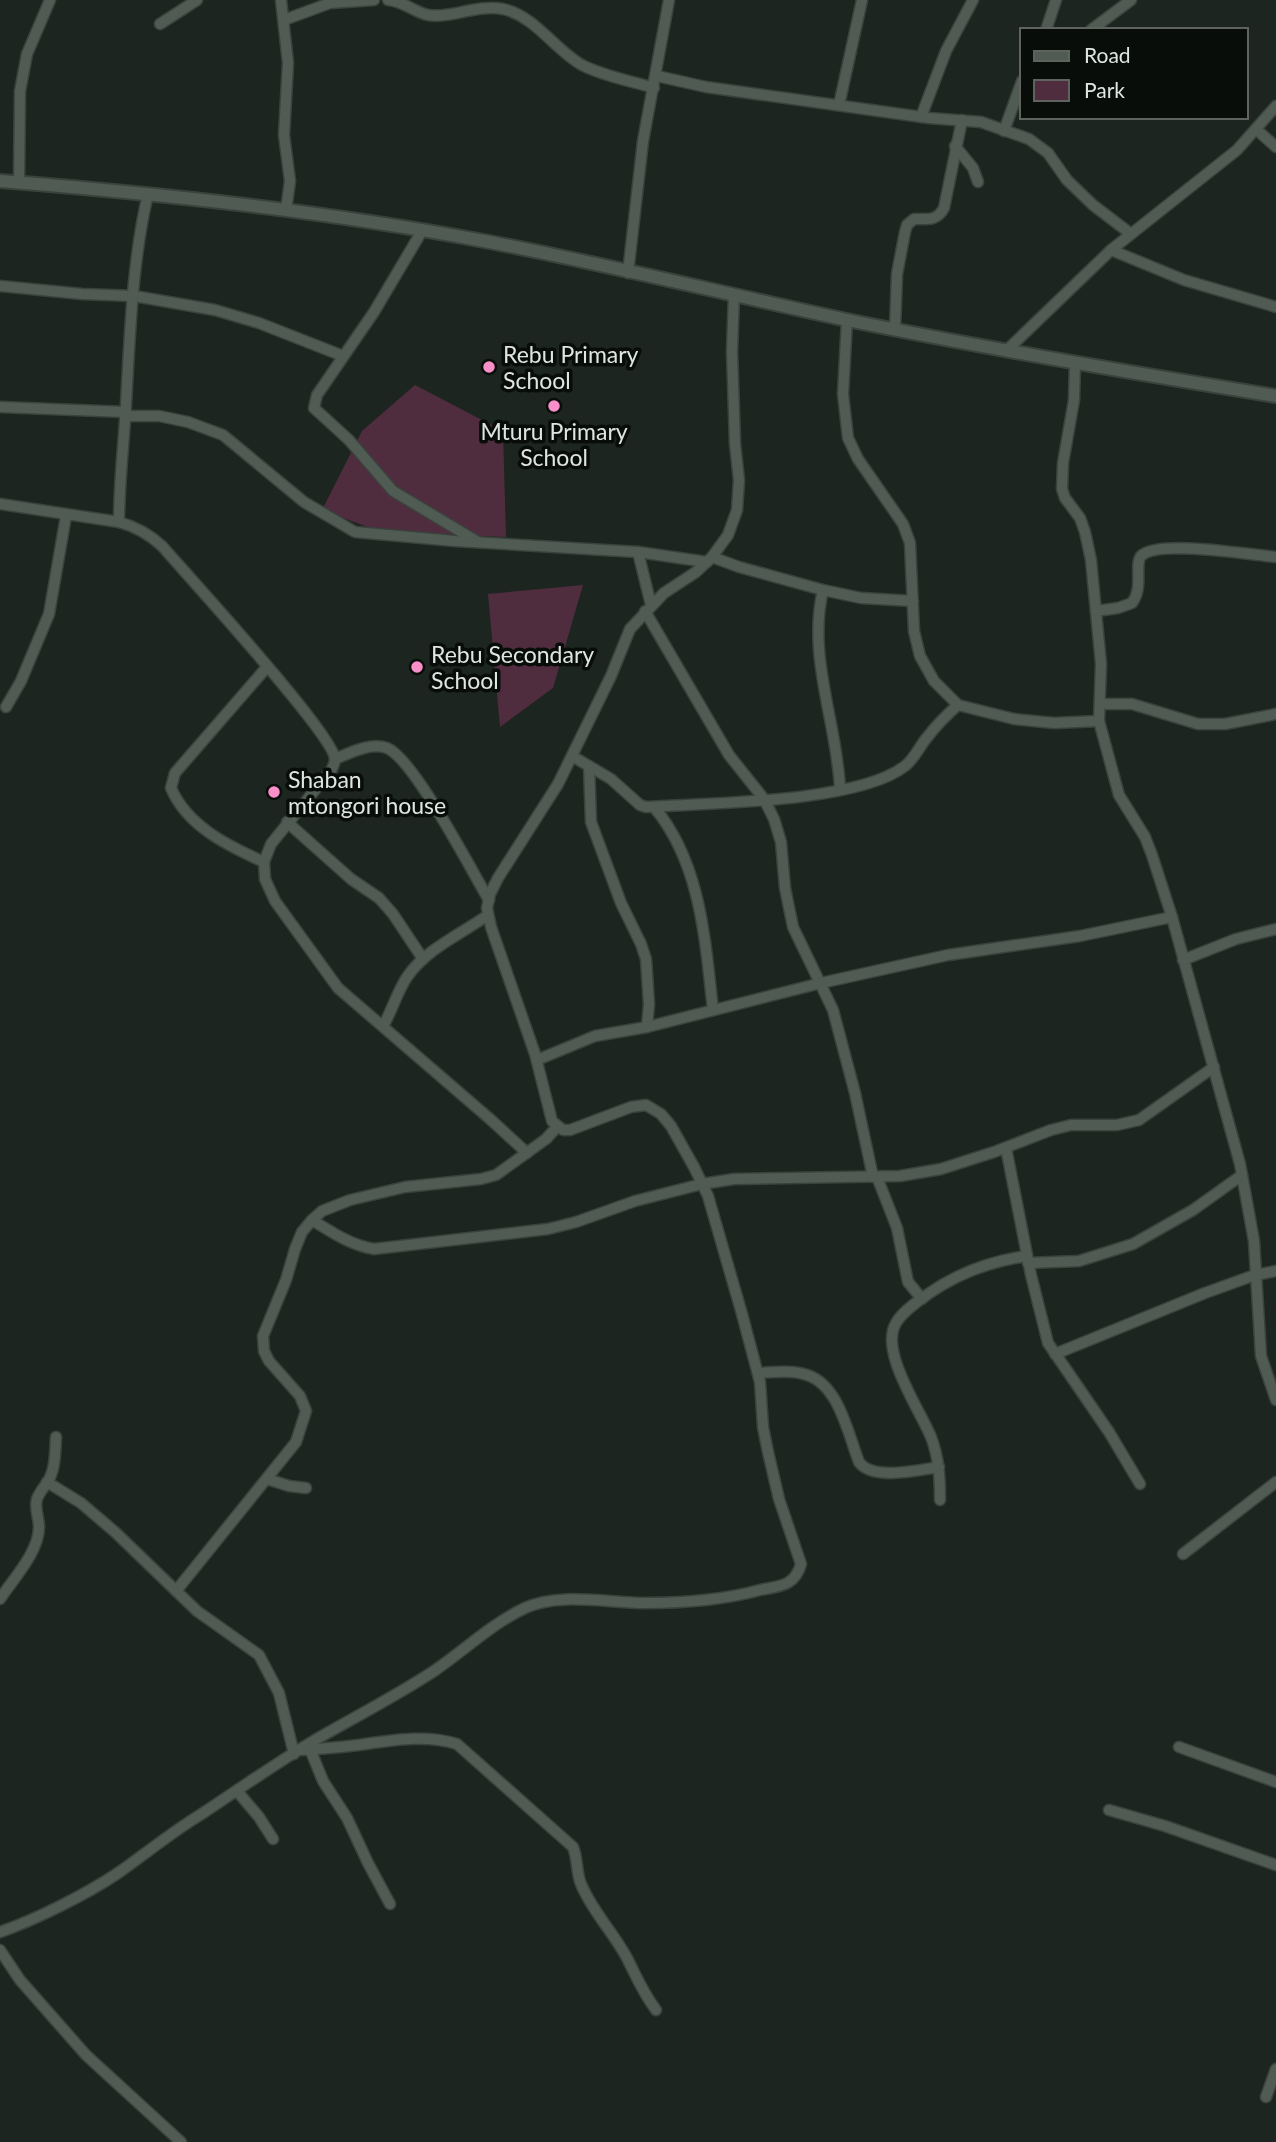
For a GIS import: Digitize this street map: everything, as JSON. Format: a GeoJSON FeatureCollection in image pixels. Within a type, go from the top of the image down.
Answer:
{"type":"FeatureCollection","features":[{"type":"Feature","properties":{"kind":"main road"},"geometry":{"type":"LineString","coordinates":[[0,181],[286,209],[485,241],[895,330],[1276,396]]}},
{"type":"Feature","properties":{"kind":"street"},"geometry":{"type":"LineString","coordinates":[[19,183],[20,92],[27,54],[50,0]]}},
{"type":"Feature","properties":{"kind":"street"},"geometry":{"type":"LineString","coordinates":[[160,24],[197,0]]}},
{"type":"Feature","properties":{"kind":"street"},"geometry":{"type":"LineString","coordinates":[[281,0],[288,63],[285,135],[290,181],[286,209]]}},
{"type":"Feature","properties":{"kind":"street"},"geometry":{"type":"LineString","coordinates":[[284,20],[323,3],[374,0]]}},
{"type":"Feature","properties":{"kind":"street"},"geometry":{"type":"LineString","coordinates":[[388,0],[408,5],[427,15],[481,8],[504,9],[521,17],[584,66],[654,88]]}},
{"type":"Feature","properties":{"kind":"street"},"geometry":{"type":"LineString","coordinates":[[628,273],[642,154],[669,0]]}},
{"type":"Feature","properties":{"kind":"street"},"geometry":{"type":"LineString","coordinates":[[839,105],[862,0]]}},
{"type":"Feature","properties":{"kind":"street"},"geometry":{"type":"LineString","coordinates":[[922,117],[946,51],[973,0]]}},
{"type":"Feature","properties":{"kind":"street"},"geometry":{"type":"LineString","coordinates":[[1047,28],[1056,0]]}},
{"type":"Feature","properties":{"kind":"street"},"geometry":{"type":"LineString","coordinates":[[1094,28],[1131,0]]}},
{"type":"Feature","properties":{"kind":"street"},"geometry":{"type":"LineString","coordinates":[[657,76],[706,87],[922,117],[981,122],[1029,139],[1048,153],[1067,180],[1093,205],[1131,234]]}},
{"type":"Feature","properties":{"kind":"street"},"geometry":{"type":"LineString","coordinates":[[1004,131],[1020,87]]}},
{"type":"Feature","properties":{"kind":"street"},"geometry":{"type":"LineString","coordinates":[[1006,351],[1111,250],[1237,150],[1276,106]]}},
{"type":"Feature","properties":{"kind":"street"},"geometry":{"type":"LineString","coordinates":[[895,330],[897,274],[907,225],[914,219],[931,219],[941,214],[962,120]]}},
{"type":"Feature","properties":{"kind":"street"},"geometry":{"type":"LineString","coordinates":[[1256,129],[1276,147]]}},
{"type":"Feature","properties":{"kind":"street"},"geometry":{"type":"LineString","coordinates":[[955,146],[973,168],[978,182]]}},
{"type":"Feature","properties":{"kind":"street"},"geometry":{"type":"LineString","coordinates":[[119,522],[119,489],[140,227],[148,194]]}},
{"type":"Feature","properties":{"kind":"street"},"geometry":{"type":"LineString","coordinates":[[422,231],[374,312],[317,395],[314,408],[343,434],[393,491],[478,542]]}},
{"type":"Feature","properties":{"kind":"street"},"geometry":{"type":"LineString","coordinates":[[1111,250],[1184,280],[1276,307]]}},
{"type":"Feature","properties":{"kind":"street"},"geometry":{"type":"LineString","coordinates":[[0,286],[134,296],[215,310],[301,338],[343,356]]}},
{"type":"Feature","properties":{"kind":"street"},"geometry":{"type":"LineString","coordinates":[[0,1931],[47,1912],[115,1875],[196,1817],[426,1676],[488,1630],[526,1607],[555,1599],[635,1603],[692,1602],[747,1594],[793,1580],[798,1576],[801,1564],[779,1499],[763,1427],[758,1373],[715,1220],[702,1184],[670,1126],[661,1114],[646,1105],[631,1107],[570,1130],[557,1127],[550,1115],[537,1060],[488,915],[489,900],[498,878],[558,784],[611,676],[630,629],[648,608],[710,560],[728,534],[737,510],[739,480],[732,351],[734,295]]}},
{"type":"Feature","properties":{"kind":"street"},"geometry":{"type":"LineString","coordinates":[[847,320],[842,394],[848,438],[858,459],[902,524],[910,544],[914,631],[920,656],[934,681],[958,705],[1014,719],[1054,723],[1099,721]]}},
{"type":"Feature","properties":{"kind":"street"},"geometry":{"type":"LineString","coordinates":[[1075,363],[1074,400],[1063,463],[1062,489],[1086,532],[1101,664],[1099,721],[1119,794],[1145,837],[1172,917],[1214,1067],[1242,1175],[1254,1241],[1261,1356],[1276,1400]]}},
{"type":"Feature","properties":{"kind":"street"},"geometry":{"type":"LineString","coordinates":[[0,407],[144,415],[188,422],[222,435],[304,502],[355,532],[638,552],[710,560],[861,598],[913,601]]}},
{"type":"Feature","properties":{"kind":"street"},"geometry":{"type":"LineString","coordinates":[[0,504],[135,526],[162,546],[316,726],[335,759],[332,769],[271,844],[264,862],[265,879],[275,901],[338,988],[527,1153]]}},
{"type":"Feature","properties":{"kind":"street"},"geometry":{"type":"LineString","coordinates":[[6,707],[21,681],[50,614],[66,516]]}},
{"type":"Feature","properties":{"kind":"street"},"geometry":{"type":"LineString","coordinates":[[1097,611],[1132,603],[1139,587],[1138,562],[1144,554],[1152,551],[1190,548],[1276,557]]}},
{"type":"Feature","properties":{"kind":"street"},"geometry":{"type":"LineString","coordinates":[[638,552],[648,608],[729,755],[764,799],[774,819],[781,842],[785,888],[793,927],[833,1010],[875,1177],[897,1228],[908,1282],[922,1299]]}},
{"type":"Feature","properties":{"kind":"street"},"geometry":{"type":"LineString","coordinates":[[823,590],[818,612],[820,664],[839,759],[840,789]]}},
{"type":"Feature","properties":{"kind":"street"},"geometry":{"type":"LineString","coordinates":[[264,862],[237,850],[206,831],[176,800],[171,788],[175,773],[267,667]]}},
{"type":"Feature","properties":{"kind":"street"},"geometry":{"type":"LineString","coordinates":[[1101,704],[1132,704],[1198,724],[1225,723],[1276,714]]}},
{"type":"Feature","properties":{"kind":"street"},"geometry":{"type":"LineString","coordinates":[[572,756],[619,785],[640,806],[704,806],[840,789],[881,778],[906,765],[939,721],[958,705]]}},
{"type":"Feature","properties":{"kind":"street"},"geometry":{"type":"LineString","coordinates":[[335,759],[363,748],[381,747],[389,749],[398,757],[437,809],[489,900]]}},
{"type":"Feature","properties":{"kind":"street"},"geometry":{"type":"LineString","coordinates":[[589,766],[591,822],[621,904],[646,960],[649,1003],[647,1027]]}},
{"type":"Feature","properties":{"kind":"street"},"geometry":{"type":"LineString","coordinates":[[654,807],[675,835],[698,900],[713,1010]]}},
{"type":"Feature","properties":{"kind":"street"},"geometry":{"type":"LineString","coordinates":[[287,822],[351,879],[379,898],[423,959]]}},
{"type":"Feature","properties":{"kind":"street"},"geometry":{"type":"LineString","coordinates":[[383,1027],[406,979],[423,959],[488,915]]}},
{"type":"Feature","properties":{"kind":"street"},"geometry":{"type":"LineString","coordinates":[[537,1060],[595,1036],[647,1027],[821,983],[948,955],[1012,947],[1172,917]]}},
{"type":"Feature","properties":{"kind":"street"},"geometry":{"type":"LineString","coordinates":[[1183,960],[1236,939],[1276,929]]}},
{"type":"Feature","properties":{"kind":"street"},"geometry":{"type":"LineString","coordinates":[[312,1220],[342,1239],[374,1249],[548,1229],[635,1201],[734,1179],[900,1176],[941,1168],[1006,1148],[1051,1129],[1071,1125],[1117,1125],[1139,1120],[1214,1067]]}},
{"type":"Feature","properties":{"kind":"street"},"geometry":{"type":"LineString","coordinates":[[176,1591],[296,1442],[306,1411],[300,1396],[269,1361],[264,1351],[263,1336],[302,1232],[322,1211],[350,1200],[405,1187],[496,1175],[557,1127]]}},
{"type":"Feature","properties":{"kind":"street"},"geometry":{"type":"LineString","coordinates":[[1006,1148],[1041,1321],[1055,1354],[1110,1432],[1140,1484]]}},
{"type":"Feature","properties":{"kind":"street"},"geometry":{"type":"LineString","coordinates":[[940,1500],[939,1467],[932,1439],[902,1379],[891,1340],[896,1323],[944,1283],[981,1266],[1028,1259],[1079,1261],[1133,1244],[1193,1210],[1242,1175]]}},
{"type":"Feature","properties":{"kind":"street"},"geometry":{"type":"LineString","coordinates":[[1055,1354],[1255,1275],[1276,1271]]}},
{"type":"Feature","properties":{"kind":"street"},"geometry":{"type":"LineString","coordinates":[[758,1373],[797,1373],[808,1375],[822,1383],[833,1398],[859,1462],[866,1469],[887,1473],[939,1467]]}},
{"type":"Feature","properties":{"kind":"street"},"geometry":{"type":"LineString","coordinates":[[0,1599],[30,1554],[36,1540],[39,1527],[36,1503],[55,1463],[56,1437]]}},
{"type":"Feature","properties":{"kind":"street"},"geometry":{"type":"LineString","coordinates":[[267,1479],[306,1488]]}},
{"type":"Feature","properties":{"kind":"street"},"geometry":{"type":"LineString","coordinates":[[47,1482],[90,1510],[197,1611],[259,1656],[279,1693],[301,1751],[347,1818],[390,1904]]}},
{"type":"Feature","properties":{"kind":"street"},"geometry":{"type":"LineString","coordinates":[[1183,1554],[1276,1482]]}},
{"type":"Feature","properties":{"kind":"street"},"geometry":{"type":"LineString","coordinates":[[301,1751],[397,1740],[441,1739],[457,1744],[573,1847],[577,1856],[579,1880],[589,1903],[627,1958],[642,1992],[656,2010]]}},
{"type":"Feature","properties":{"kind":"street"},"geometry":{"type":"LineString","coordinates":[[1179,1746],[1276,1782]]}},
{"type":"Feature","properties":{"kind":"street"},"geometry":{"type":"LineString","coordinates":[[237,1791],[273,1839]]}},
{"type":"Feature","properties":{"kind":"street"},"geometry":{"type":"LineString","coordinates":[[1109,1810],[1165,1826],[1276,1865]]}},
{"type":"Feature","properties":{"kind":"street"},"geometry":{"type":"LineString","coordinates":[[0,1950],[20,1980],[86,2056],[181,2142]]}},
{"type":"Feature","properties":{"kind":"street"},"geometry":{"type":"LineString","coordinates":[[1266,2097],[1276,2068]]}},
{"type":"Feature","properties":{"kind":"green space"},"geometry":{"type":"Polygon","coordinates":[[[415,385],[503,431],[506,537],[381,532],[322,510],[362,431],[415,385]]]}},
{"type":"Feature","properties":{"kind":"green space"},"geometry":{"type":"Polygon","coordinates":[[[583,585],[553,688],[500,727],[488,594],[583,585]]]}},
{"type":"Feature","properties":{"kind":"place","name":"Rebu Primary School"},"geometry":{"type":"Point","coordinates":[489,367]}},
{"type":"Feature","properties":{"kind":"place","name":"Mturu Primary School"},"geometry":{"type":"Point","coordinates":[554,406]}},
{"type":"Feature","properties":{"kind":"place","name":"Rebu Secondary School"},"geometry":{"type":"Point","coordinates":[417,667]}},
{"type":"Feature","properties":{"kind":"place","name":"Shaban mtongori house"},"geometry":{"type":"Point","coordinates":[274,792]}}]}
